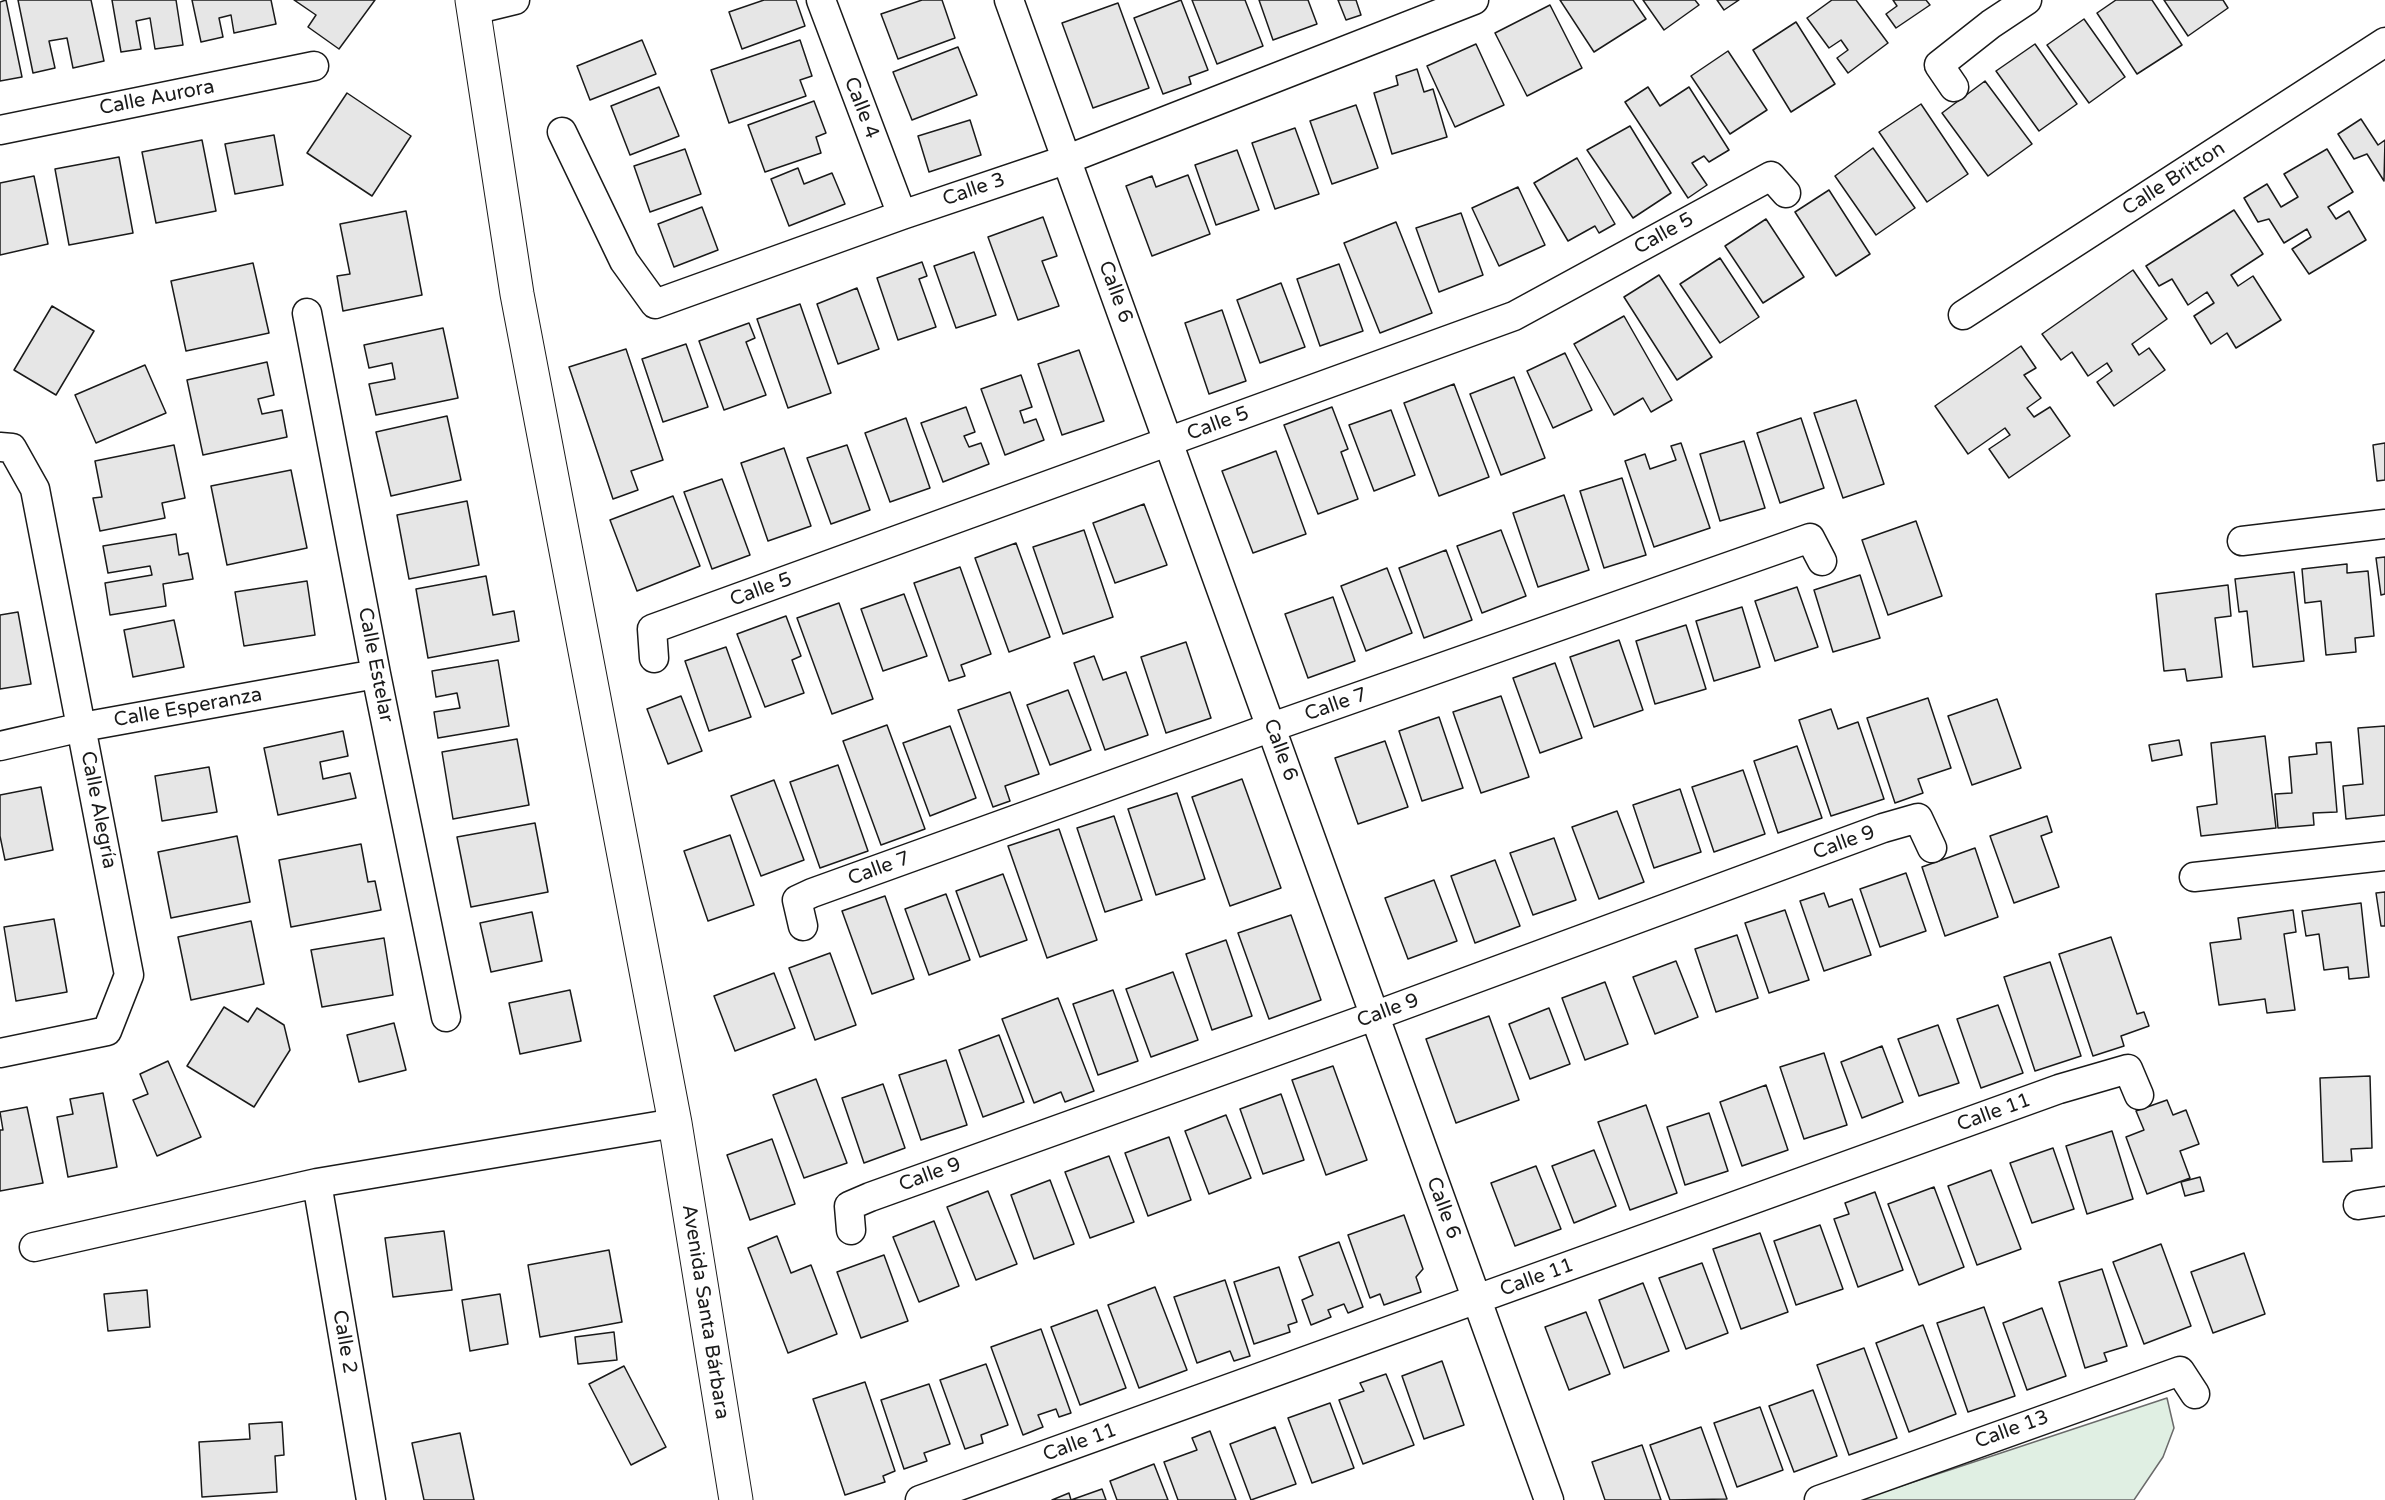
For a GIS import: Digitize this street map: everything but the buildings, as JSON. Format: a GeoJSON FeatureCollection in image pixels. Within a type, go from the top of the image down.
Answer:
{"type":"FeatureCollection","features":[{"type":"Feature","properties":{"kind":"street"},"geometry":{"type":"LineString","coordinates":[[473,5],[515,0]]}},
{"type":"Feature","properties":{"kind":"street","name":"Calle 4"},"geometry":{"type":"LineString","coordinates":[[821,0],[902,215]]}},
{"type":"Feature","properties":{"kind":"street","name":"Calle 6"},"geometry":{"type":"LineString","coordinates":[[1009,0],[1549,1500]]}},
{"type":"Feature","properties":{"kind":"street","name":"Calle 3"},"geometry":{"type":"LineString","coordinates":[[562,132],[624,261],[655,304],[902,215],[1068,159],[1474,0]]}},
{"type":"Feature","properties":{"kind":"street"},"geometry":{"type":"LineString","coordinates":[[1954,87],[1939,65],[1991,24],[2027,0]]}},
{"type":"Feature","properties":{"kind":"street","name":"Avenida Santa Bárbara"},"geometry":{"type":"LineString","coordinates":[[473,5],[517,294],[675,1123],[735,1500]]}},
{"type":"Feature","properties":{"kind":"street","name":"Calle Britton"},"geometry":{"type":"LineString","coordinates":[[1963,315],[2385,42]]}},
{"type":"Feature","properties":{"kind":"street","name":"Calle Aurora"},"geometry":{"type":"LineString","coordinates":[[0,129],[314,66]]}},
{"type":"Feature","properties":{"kind":"street","name":"Calle 5"},"geometry":{"type":"LineString","coordinates":[[654,658],[652,630],[1514,316],[1771,176],[1786,193]]}},
{"type":"Feature","properties":{"kind":"street","name":"Calle Estelar"},"geometry":{"type":"LineString","coordinates":[[307,313],[376,674],[446,1017]]}},
{"type":"Feature","properties":{"kind":"street","name":"Calle Alegría"},"geometry":{"type":"LineString","coordinates":[[0,447],[12,448],[35,489],[129,975],[107,1031],[0,1053]]}},
{"type":"Feature","properties":{"kind":"street"},"geometry":{"type":"LineString","coordinates":[[2242,541],[2385,524]]}},
{"type":"Feature","properties":{"kind":"street","name":"Calle 7"},"geometry":{"type":"LineString","coordinates":[[803,926],[797,900],[812,893],[1272,727],[1810,538],[1822,561]]}},
{"type":"Feature","properties":{"kind":"street","name":"Calle Esperanza"},"geometry":{"type":"LineString","coordinates":[[0,746],[82,727],[376,674]]}},
{"type":"Feature","properties":{"kind":"street","name":"Calle 9"},"geometry":{"type":"LineString","coordinates":[[850,1230],[849,1206],[870,1197],[1374,1016],[1884,828],[1918,818],[1932,848]]}},
{"type":"Feature","properties":{"kind":"street"},"geometry":{"type":"LineString","coordinates":[[2194,877],[2385,856]]}},
{"type":"Feature","properties":{"kind":"street","name":"Calle 11"},"geometry":{"type":"LineString","coordinates":[[920,1500],[2059,1089],[2128,1069],[2139,1095]]}},
{"type":"Feature","properties":{"kind":"street"},"geometry":{"type":"LineString","coordinates":[[34,1247],[317,1184],[675,1123]]}},
{"type":"Feature","properties":{"kind":"street","name":"Calle 2"},"geometry":{"type":"LineString","coordinates":[[317,1184],[371,1500]]}},
{"type":"Feature","properties":{"kind":"street","name":"Calle 13"},"geometry":{"type":"LineString","coordinates":[[1819,1500],[2180,1371],[2195,1394]]}},
{"type":"Feature","properties":{"kind":"green space"},"geometry":{"type":"Polygon","coordinates":[[[2167,1398],[2174,1428],[2163,1457],[2134,1500],[1859,1500],[2167,1398]]]}}]}
